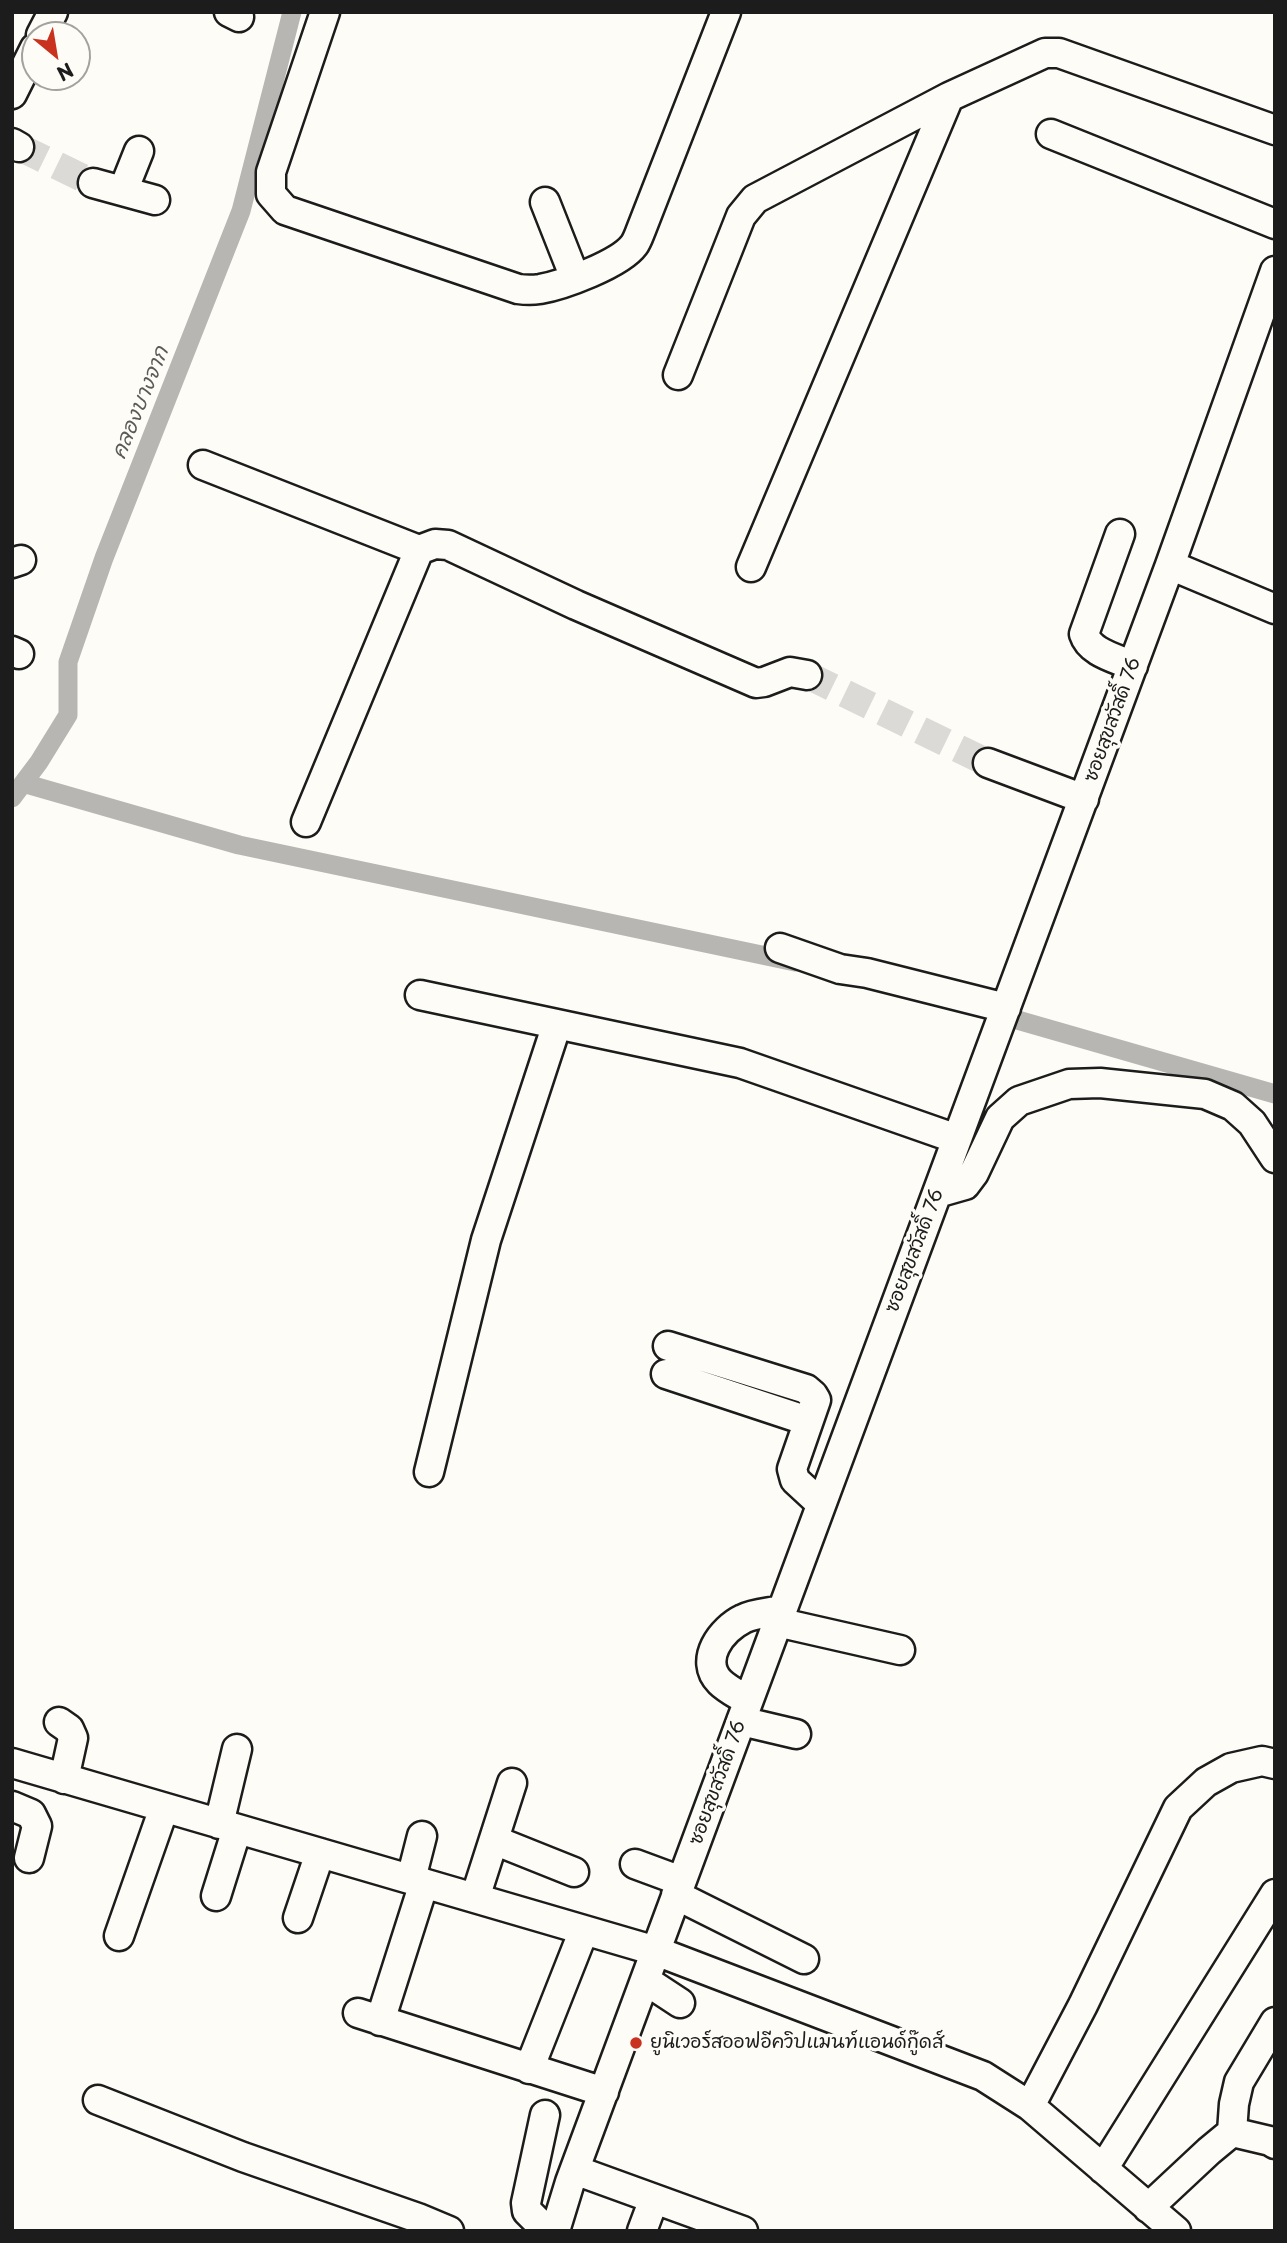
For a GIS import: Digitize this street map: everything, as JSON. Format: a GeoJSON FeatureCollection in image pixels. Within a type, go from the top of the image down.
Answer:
{"type":"FeatureCollection","features":[{"type":"Feature","properties":{"kind":"street"},"geometry":{"type":"LineString","coordinates":[[325,12],[271,172],[271,194],[285,210],[518,289],[543,289],[575,278],[618,259],[633,246],[726,12]]}},
{"type":"Feature","properties":{"kind":"street"},"geometry":{"type":"LineString","coordinates":[[678,375],[741,215],[755,199],[949,97],[1045,53],[1059,52],[1275,130]]}},
{"type":"Feature","properties":{"kind":"street"},"geometry":{"type":"LineString","coordinates":[[12,94],[21,76]]}},
{"type":"Feature","properties":{"kind":"street"},"geometry":{"type":"LineString","coordinates":[[751,567],[949,97]]}},
{"type":"Feature","properties":{"kind":"street"},"geometry":{"type":"LineString","coordinates":[[1051,134],[1275,224]]}},
{"type":"Feature","properties":{"kind":"street"},"geometry":{"type":"LineString","coordinates":[[123,191],[138,151]]}},
{"type":"Feature","properties":{"kind":"street"},"geometry":{"type":"LineString","coordinates":[[93,183],[155,200]]}},
{"type":"Feature","properties":{"kind":"street"},"geometry":{"type":"LineString","coordinates":[[545,202],[575,278]]}},
{"type":"Feature","properties":{"kind":"street","name":"ซอยสุขสวัสดิ์ 76"},"geometry":{"type":"LineString","coordinates":[[555,2231],[779,1616],[1133,666],[1275,271]]}},
{"type":"Feature","properties":{"kind":"street"},"geometry":{"type":"LineString","coordinates":[[203,464],[419,550],[435,544],[448,545],[576,605],[756,683],[790,672],[807,675]]}},
{"type":"Feature","properties":{"kind":"street"},"geometry":{"type":"LineString","coordinates":[[1120,534],[1084,634],[1087,643],[1093,648],[1133,666]]}},
{"type":"Feature","properties":{"kind":"street"},"geometry":{"type":"LineString","coordinates":[[306,822],[419,550]]}},
{"type":"Feature","properties":{"kind":"street"},"geometry":{"type":"LineString","coordinates":[[1170,565],[1275,609]]}},
{"type":"Feature","properties":{"kind":"street"},"geometry":{"type":"LineString","coordinates":[[988,763],[1084,799]]}},
{"type":"Feature","properties":{"kind":"street"},"geometry":{"type":"LineString","coordinates":[[780,948],[840,969],[867,973],[1002,1019]]}},
{"type":"Feature","properties":{"kind":"street"},"geometry":{"type":"LineString","coordinates":[[420,995],[740,1063],[957,1139]]}},
{"type":"Feature","properties":{"kind":"street"},"geometry":{"type":"LineString","coordinates":[[429,1472],[486,1240],[557,1024]]}},
{"type":"Feature","properties":{"kind":"street"},"geometry":{"type":"LineString","coordinates":[[937,1193],[965,1185],[974,1173],[1000,1118],[1019,1101],[1069,1084],[1100,1083],[1205,1094],[1233,1107],[1252,1123],[1275,1157]]}},
{"type":"Feature","properties":{"kind":"street"},"geometry":{"type":"LineString","coordinates":[[667,1360],[806,1390],[813,1395],[816,1400],[792,1469],[795,1480],[821,1504]]}},
{"type":"Feature","properties":{"kind":"street"},"geometry":{"type":"LineString","coordinates":[[796,1734],[744,1711],[712,1670],[715,1646],[731,1626],[746,1617],[779,1616],[900,1650]]}},
{"type":"Feature","properties":{"kind":"street"},"geometry":{"type":"LineString","coordinates":[[59,1722],[69,1729],[73,1738],[64,1779]]}},
{"type":"Feature","properties":{"kind":"street"},"geometry":{"type":"LineString","coordinates":[[216,1896],[237,1749]]}},
{"type":"Feature","properties":{"kind":"street"},"geometry":{"type":"LineString","coordinates":[[1030,2106],[1083,2005],[1178,1808],[1206,1782],[1231,1768],[1262,1761],[1275,1764]]}},
{"type":"Feature","properties":{"kind":"street"},"geometry":{"type":"LineString","coordinates":[[12,1763],[656,1951],[983,2076],[1030,2106],[1176,2231]]}},
{"type":"Feature","properties":{"kind":"street"},"geometry":{"type":"LineString","coordinates":[[475,1898],[512,1783]]}},
{"type":"Feature","properties":{"kind":"street"},"geometry":{"type":"LineString","coordinates":[[12,1807],[31,1814],[37,1825],[29,1858]]}},
{"type":"Feature","properties":{"kind":"street"},"geometry":{"type":"LineString","coordinates":[[119,1936],[164,1808]]}},
{"type":"Feature","properties":{"kind":"street"},"geometry":{"type":"LineString","coordinates":[[422,1836],[417,1881],[369,2017],[604,2092]]}},
{"type":"Feature","properties":{"kind":"street"},"geometry":{"type":"LineString","coordinates":[[494,1840],[574,1872]]}},
{"type":"Feature","properties":{"kind":"street"},"geometry":{"type":"LineString","coordinates":[[298,1919],[320,1853]]}},
{"type":"Feature","properties":{"kind":"street"},"geometry":{"type":"LineString","coordinates":[[635,1864],[804,1959]]}},
{"type":"Feature","properties":{"kind":"street"},"geometry":{"type":"LineString","coordinates":[[1103,2169],[1275,1894]]}},
{"type":"Feature","properties":{"kind":"street"},"geometry":{"type":"LineString","coordinates":[[529,2068],[584,1930]]}},
{"type":"Feature","properties":{"kind":"street"},"geometry":{"type":"LineString","coordinates":[[645,1980],[680,2003]]}},
{"type":"Feature","properties":{"kind":"street"},"geometry":{"type":"LineString","coordinates":[[1148,2208],[1232,2132],[1239,2082],[1275,2022]]}},
{"type":"Feature","properties":{"kind":"street"},"geometry":{"type":"LineString","coordinates":[[98,2100],[243,2157],[449,2231]]}},
{"type":"Feature","properties":{"kind":"street"},"geometry":{"type":"LineString","coordinates":[[545,2115],[526,2203],[527,2211],[547,2231]]}},
{"type":"Feature","properties":{"kind":"street"},"geometry":{"type":"LineString","coordinates":[[1232,2132],[1275,2144]]}},
{"type":"Feature","properties":{"kind":"street"},"geometry":{"type":"LineString","coordinates":[[575,2170],[743,2231]]}},
{"type":"Feature","properties":{"kind":"street"},"geometry":{"type":"LineString","coordinates":[[642,2231],[654,2199]]}},
{"type":"Feature","properties":{"kind":"waterway","name":"คลองบางจาก"},"geometry":{"type":"LineString","coordinates":[[12,798],[39,762],[68,715],[68,662],[104,558],[241,211],[292,12]]}},
{"type":"Feature","properties":{"kind":"waterway"},"geometry":{"type":"LineString","coordinates":[[23,783],[239,845],[795,962]]}},
{"type":"Feature","properties":{"kind":"waterway"},"geometry":{"type":"LineString","coordinates":[[993,1013],[1275,1094]]}},
{"type":"Feature","properties":{"kind":"tunnel"},"geometry":{"type":"LineString","coordinates":[[19,147],[93,183]]}},
{"type":"Feature","properties":{"kind":"tunnel"},"geometry":{"type":"LineString","coordinates":[[807,675],[988,763]]}},
{"type":"Feature","properties":{"kind":"place","name":"ยูนิเวอร์สออฟอีควิปแมนท์แอนด์กู๊ดส์"},"geometry":{"type":"Point","coordinates":[636,2043]}}]}
